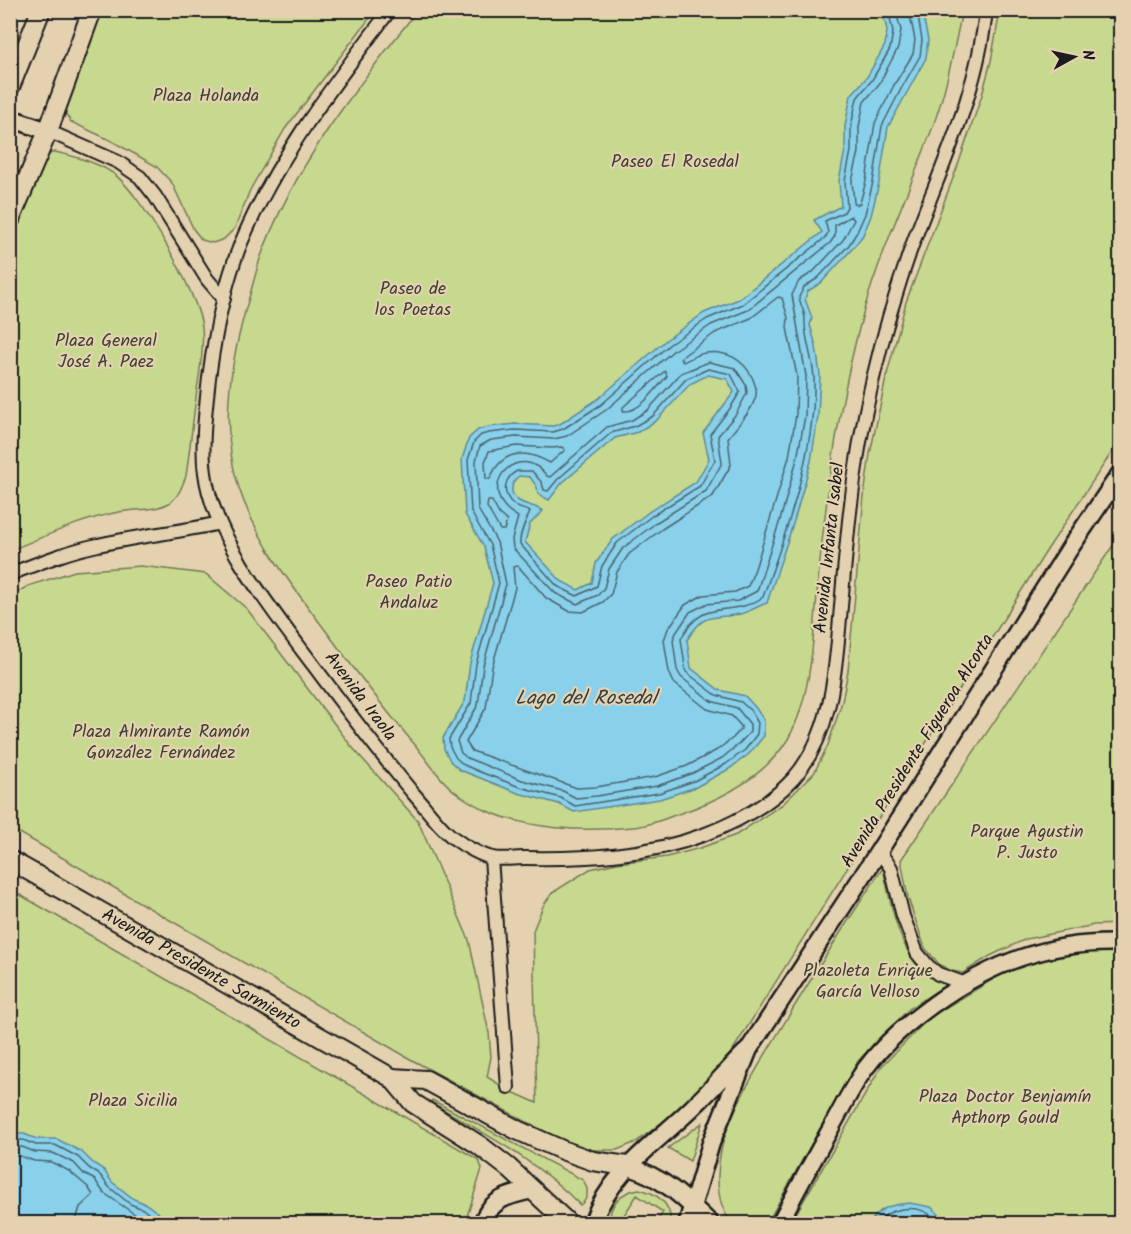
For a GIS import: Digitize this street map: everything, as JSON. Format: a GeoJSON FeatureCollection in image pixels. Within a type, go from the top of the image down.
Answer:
{"type":"FeatureCollection","features":[{"type":"Feature","properties":{"kind":"main road"},"geometry":{"type":"LineString","coordinates":[[10,87],[41,10]]}},
{"type":"Feature","properties":{"kind":"main road"},"geometry":{"type":"LineString","coordinates":[[10,220],[48,131],[92,10]]}},
{"type":"Feature","properties":{"kind":"main road"},"geometry":{"type":"LineString","coordinates":[[10,118],[48,131]]}},
{"type":"Feature","properties":{"kind":"main road","name":"Avenida Presidente Figueroa Alcorta"},"geometry":{"type":"LineString","coordinates":[[687,1224],[691,1204],[711,1143],[749,1049],[879,851],[1070,548],[1120,474]]}},
{"type":"Feature","properties":{"kind":"main road","name":"Avenida Presidente Sarmiento"},"geometry":{"type":"LineString","coordinates":[[10,860],[392,1077],[412,1103],[479,1145],[569,1224]]}},
{"type":"Feature","properties":{"kind":"main road","name":"Avenida Presidente Figueroa Alcorta"},"geometry":{"type":"LineString","coordinates":[[592,1224],[603,1200],[627,1166],[699,1102],[724,1072],[749,1049]]}},
{"type":"Feature","properties":{"kind":"main road","name":"Avenida Presidente Sarmiento"},"geometry":{"type":"LineString","coordinates":[[392,1077],[426,1080],[517,1130],[562,1150],[593,1161],[645,1171],[678,1191],[711,1224]]}},
{"type":"Feature","properties":{"kind":"main road"},"geometry":{"type":"LineString","coordinates":[[482,1224],[489,1209],[500,1199],[532,1190]]}},
{"type":"Feature","properties":{"kind":"street","name":"Avenida Iraola"},"geometry":{"type":"LineString","coordinates":[[390,10],[295,140],[271,182],[240,246],[224,299],[211,361],[205,417],[205,474],[220,523],[242,566],[262,595],[396,772],[452,838],[491,858]]}},
{"type":"Feature","properties":{"kind":"street","name":"Avenida Infanta Isabel"},"geometry":{"type":"LineString","coordinates":[[491,858],[583,858],[672,845],[708,833],[746,814],[772,798],[803,765],[818,738],[832,693],[850,508],[866,412],[884,338],[913,244],[948,157],[977,67],[986,10]]}},
{"type":"Feature","properties":{"kind":"street"},"geometry":{"type":"LineString","coordinates":[[48,131],[118,162],[140,177],[155,196],[190,255],[224,299]]}},
{"type":"Feature","properties":{"kind":"street"},"geometry":{"type":"LineString","coordinates":[[10,574],[98,545],[220,523]]}},
{"type":"Feature","properties":{"kind":"street"},"geometry":{"type":"LineString","coordinates":[[879,851],[891,868],[903,915],[917,953],[938,974],[963,983]]}},
{"type":"Feature","properties":{"kind":"street"},"geometry":{"type":"LineString","coordinates":[[491,858],[508,1087]]}},
{"type":"Feature","properties":{"kind":"street"},"geometry":{"type":"LineString","coordinates":[[779,1224],[864,1071],[887,1041],[915,1017],[963,983],[1003,963],[1030,954],[1080,944],[1120,943]]}},
{"type":"Feature","properties":{"kind":"green space","name":"Plaza Holanda"},"geometry":{"type":"Polygon","coordinates":[[[97,11],[375,11],[285,129],[250,190],[235,228],[224,239],[213,243],[202,240],[194,230],[172,183],[156,166],[110,140],[71,122],[64,111],[97,11]]]}},
{"type":"Feature","properties":{"kind":"green space"},"geometry":{"type":"Polygon","coordinates":[[[417,11],[962,11],[937,115],[879,264],[864,310],[848,374],[831,471],[808,679],[797,721],[778,753],[767,765],[741,785],[712,801],[651,823],[633,827],[596,829],[537,825],[500,816],[483,809],[450,788],[377,698],[287,578],[264,543],[239,488],[231,455],[228,409],[230,386],[240,330],[260,259],[290,191],[328,129],[417,11]]]}},
{"type":"Feature","properties":{"kind":"green space","name":"Plaza Almirante Ramón González Fernández"},"geometry":{"type":"Polygon","coordinates":[[[1000,11],[1120,11],[1120,440],[1047,550],[731,1053],[712,1078],[688,1103],[636,1142],[617,1150],[592,1150],[564,1142],[412,1060],[11,828],[11,596],[28,586],[75,571],[141,566],[206,574],[247,609],[352,747],[418,821],[469,940],[489,1033],[491,1057],[487,1077],[508,1090],[537,1103],[533,931],[543,906],[552,893],[590,869],[667,857],[736,835],[783,804],[814,773],[828,745],[842,702],[848,671],[864,496],[886,378],[906,302],[982,95],[1000,11]]]}},
{"type":"Feature","properties":{"kind":"green space","name":"Plaza General José A. Paez"},"geometry":{"type":"Polygon","coordinates":[[[55,152],[84,159],[111,172],[123,182],[151,220],[179,267],[198,311],[202,327],[201,358],[186,476],[175,498],[158,507],[119,512],[91,519],[11,550],[11,237],[42,161],[47,155],[55,152]]]}},
{"type":"Feature","properties":{"kind":"green space","name":"Parque Agustin P. Justo"},"geometry":{"type":"Polygon","coordinates":[[[1120,535],[1120,924],[1094,925],[1026,939],[990,956],[963,973],[952,971],[940,965],[925,948],[908,898],[901,860],[1120,535]]]}},
{"type":"Feature","properties":{"kind":"green space","name":"Plazoleta Enrique García Velloso"},"geometry":{"type":"Polygon","coordinates":[[[883,868],[896,924],[907,950],[924,973],[945,985],[909,1009],[858,1061],[767,1223],[732,1223],[721,1202],[718,1176],[721,1151],[728,1127],[767,1051],[883,868]]]}},
{"type":"Feature","properties":{"kind":"green space","name":"Plaza Sicilia"},"geometry":{"type":"Polygon","coordinates":[[[10,889],[479,1160],[482,1169],[465,1223],[11,1223],[10,889]]]}},
{"type":"Feature","properties":{"kind":"green space","name":"Plaza Doctor Benjamín Apthorp Gould"},"geometry":{"type":"Polygon","coordinates":[[[1098,950],[1120,953],[1120,1223],[790,1224],[881,1067],[930,1017],[1012,969],[1036,960],[1098,950]]]}},
{"type":"Feature","properties":{"kind":"green space"},"geometry":{"type":"Polygon","coordinates":[[[432,1100],[583,1180],[587,1190],[585,1200],[580,1205],[564,1189],[528,1161],[431,1102],[432,1100]]]}},
{"type":"Feature","properties":{"kind":"green space"},"geometry":{"type":"Polygon","coordinates":[[[702,1123],[690,1161],[668,1148],[702,1123]]]}},
{"type":"Feature","properties":{"kind":"green space"},"geometry":{"type":"Polygon","coordinates":[[[639,1189],[652,1193],[662,1200],[669,1210],[670,1223],[656,1223],[663,1212],[637,1195],[619,1223],[609,1223],[611,1210],[617,1200],[626,1193],[639,1189]]]}},
{"type":"Feature","properties":{"kind":"water","name":"Lago del Rosedal"},"geometry":{"type":"Polygon","coordinates":[[[874,11],[922,11],[928,40],[926,58],[888,127],[879,183],[871,216],[863,235],[821,283],[808,291],[805,299],[812,318],[810,325],[820,375],[818,417],[811,461],[794,521],[767,603],[743,613],[709,618],[693,631],[687,640],[691,668],[719,690],[745,696],[764,720],[764,736],[749,754],[729,769],[696,787],[660,799],[574,812],[559,804],[518,793],[460,770],[451,762],[444,749],[443,738],[465,701],[470,663],[493,583],[484,547],[465,514],[462,459],[469,438],[478,430],[488,427],[515,424],[553,426],[560,424],[598,399],[666,340],[704,313],[739,299],[822,232],[814,220],[841,206],[839,181],[851,95],[867,77],[885,45],[887,31],[885,21],[874,11]],[[708,375],[690,384],[657,420],[638,432],[615,438],[562,483],[549,500],[538,494],[537,487],[530,477],[519,476],[516,479],[512,489],[514,496],[522,503],[543,511],[530,524],[525,542],[561,581],[578,590],[592,583],[596,563],[613,539],[650,511],[696,482],[709,459],[703,433],[734,392],[727,379],[708,375]]]}},
{"type":"Feature","properties":{"kind":"water"},"geometry":{"type":"Polygon","coordinates":[[[11,1134],[24,1134],[37,1139],[57,1139],[82,1152],[104,1170],[112,1182],[172,1223],[112,1223],[100,1217],[97,1223],[11,1223],[11,1134]]]}},
{"type":"Feature","properties":{"kind":"water"},"geometry":{"type":"Polygon","coordinates":[[[909,1203],[931,1207],[948,1223],[870,1223],[878,1213],[886,1208],[909,1203]]]}},
{"type":"Feature","properties":{"kind":"park label","name":"Paseo El Rosedal"},"geometry":{"type":"Point","coordinates":[675,162]}},
{"type":"Feature","properties":{"kind":"park label","name":"Paseo de los Poetas"},"geometry":{"type":"Point","coordinates":[413,299]}},
{"type":"Feature","properties":{"kind":"park label","name":"Paseo Patio Andaluz"},"geometry":{"type":"Point","coordinates":[409,592]}}]}
